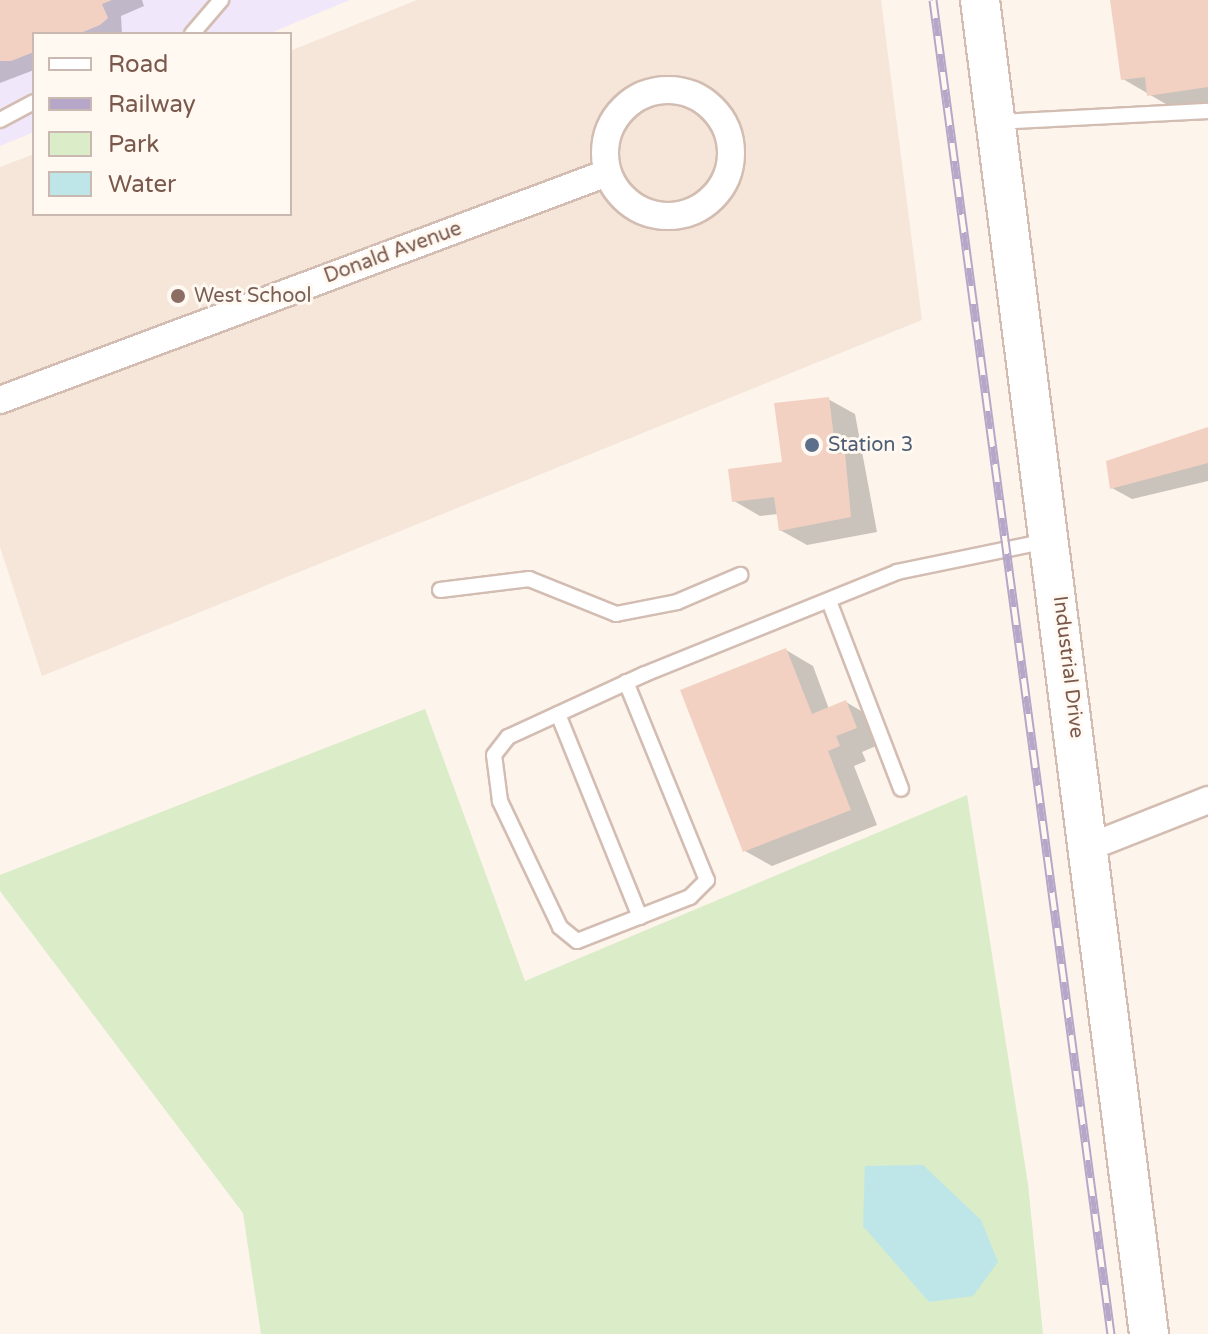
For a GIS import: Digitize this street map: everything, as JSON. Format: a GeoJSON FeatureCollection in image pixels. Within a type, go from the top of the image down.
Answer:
{"type":"FeatureCollection","features":[{"type":"Feature","properties":{"kind":"main road","name":"Industrial Drive"},"geometry":{"type":"LineString","coordinates":[[980,0],[1092,846],[1149,1334]]}},
{"type":"Feature","properties":{"kind":"street"},"geometry":{"type":"LineString","coordinates":[[647,93],[686,93],[718,115],[728,133],[731,152],[720,190],[688,214],[648,214],[630,205],[607,173],[607,134],[616,116],[647,93]]}},
{"type":"Feature","properties":{"kind":"street","name":"Donald Avenue"},"geometry":{"type":"LineString","coordinates":[[0,400],[607,173]]}},
{"type":"Feature","properties":{"kind":"street"},"geometry":{"type":"LineString","coordinates":[[1092,846],[1208,800]]}},
{"type":"Feature","properties":{"kind":"lane"},"geometry":{"type":"LineString","coordinates":[[194,32],[221,0]]}},
{"type":"Feature","properties":{"kind":"lane"},"geometry":{"type":"LineString","coordinates":[[0,120],[32,103]]}},
{"type":"Feature","properties":{"kind":"lane"},"geometry":{"type":"LineString","coordinates":[[995,122],[1208,111]]}},
{"type":"Feature","properties":{"kind":"lane"},"geometry":{"type":"LineString","coordinates":[[626,682],[707,880],[690,897],[577,941],[560,927],[500,801],[494,755],[508,737],[626,682],[952,555],[1052,540]]}},
{"type":"Feature","properties":{"kind":"lane"},"geometry":{"type":"LineString","coordinates":[[440,590],[529,579],[616,614],[677,602],[740,575]]}},
{"type":"Feature","properties":{"kind":"lane"},"geometry":{"type":"LineString","coordinates":[[829,601],[901,789]]}},
{"type":"Feature","properties":{"kind":"lane"},"geometry":{"type":"LineString","coordinates":[[558,714],[640,917]]}},
{"type":"Feature","properties":{"kind":"shaded area"},"geometry":{"type":"Polygon","coordinates":[[[0,0],[350,0],[273,32],[32,32],[32,133],[0,146],[0,0]]]}},
{"type":"Feature","properties":{"kind":"shaded area"},"geometry":{"type":"Polygon","coordinates":[[[417,0],[881,0],[922,320],[42,676],[0,547],[0,167],[32,155],[32,216],[292,216],[292,50],[417,0]]]}},
{"type":"Feature","properties":{"kind":"green space"},"geometry":{"type":"Polygon","coordinates":[[[425,709],[525,981],[967,795],[1028,1184],[1043,1334],[261,1334],[243,1213],[0,891],[0,875],[425,709]]]}},
{"type":"Feature","properties":{"kind":"water"},"geometry":{"type":"Polygon","coordinates":[[[923,1165],[981,1220],[998,1262],[973,1296],[929,1302],[863,1226],[865,1166],[923,1165]]]}},
{"type":"Feature","properties":{"kind":"building"},"geometry":{"type":"Polygon","coordinates":[[[0,0],[112,0],[102,4],[108,18],[100,25],[83,32],[32,32],[32,53],[11,61],[0,61],[0,0]]]}},
{"type":"Feature","properties":{"kind":"building"},"geometry":{"type":"Polygon","coordinates":[[[1110,0],[1208,0],[1208,87],[1147,96],[1145,77],[1121,80],[1110,0]]]}},
{"type":"Feature","properties":{"kind":"building"},"geometry":{"type":"Polygon","coordinates":[[[829,397],[836,454],[845,453],[851,517],[779,531],[774,497],[732,502],[728,469],[782,462],[774,403],[829,397]]]}},
{"type":"Feature","properties":{"kind":"building"},"geometry":{"type":"Polygon","coordinates":[[[1208,427],[1208,463],[1110,489],[1106,461],[1208,427]]]}},
{"type":"Feature","properties":{"kind":"building"},"geometry":{"type":"Polygon","coordinates":[[[786,648],[812,714],[846,700],[857,728],[836,736],[840,746],[828,751],[851,810],[743,852],[680,690],[786,648]]]}},
{"type":"Feature","properties":{"kind":"railway"},"geometry":{"type":"LineString","coordinates":[[933,0],[1111,1334]]}},
{"type":"Feature","properties":{"kind":"place","name":"West School"},"geometry":{"type":"Point","coordinates":[178,296]}},
{"type":"Feature","properties":{"kind":"place","name":"Station 3"},"geometry":{"type":"Point","coordinates":[812,445]}}]}
